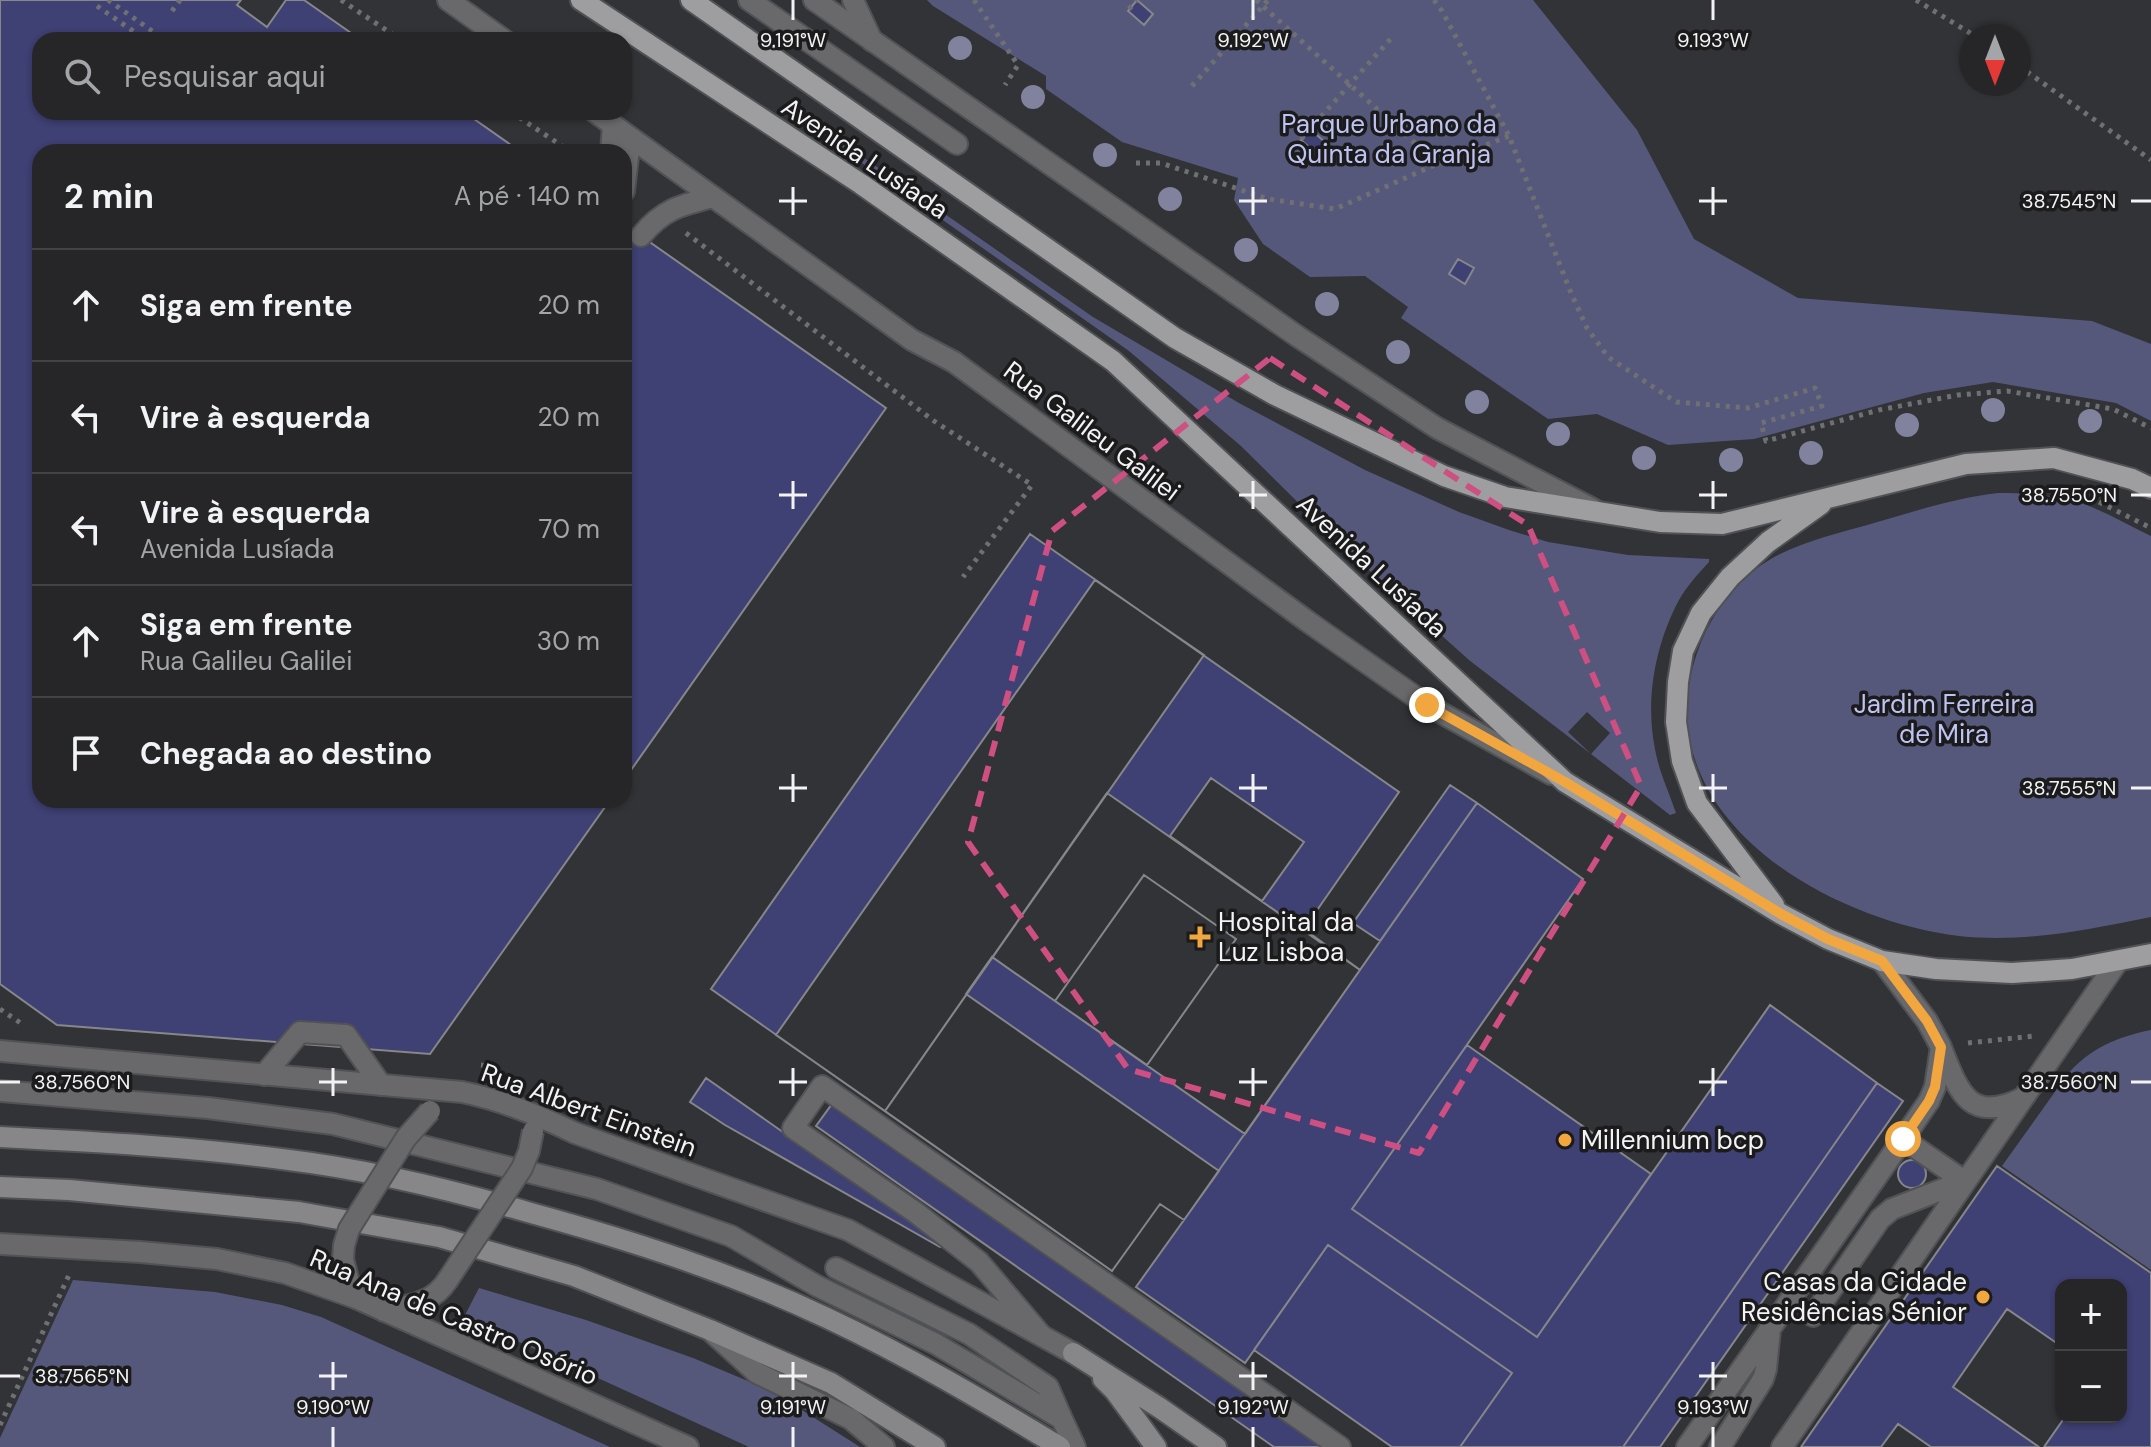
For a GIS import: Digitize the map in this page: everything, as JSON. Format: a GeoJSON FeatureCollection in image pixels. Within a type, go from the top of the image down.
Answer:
{"type":"FeatureCollection","features":[{"type":"Feature","properties":{"kind":"main road","name":"Avenida Lusíada"},"geometry":{"type":"LineString","coordinates":[[581,0],[630,32]]}},
{"type":"Feature","properties":{"kind":"main road","name":"Avenida Lusíada"},"geometry":{"type":"LineString","coordinates":[[691,0],[1175,338],[1275,395],[1444,476],[1505,497],[1660,522],[1722,524],[1966,464],[2054,458],[2132,479],[2151,488]]}},
{"type":"Feature","properties":{"kind":"main road","name":"Avenida Lusíada"},"geometry":{"type":"LineString","coordinates":[[632,34],[861,184],[1113,361],[1565,782],[1781,914],[1828,939],[1882,961],[1936,969],[2012,973],[2072,969],[2151,954]]}},
{"type":"Feature","properties":{"kind":"main road"},"geometry":{"type":"LineString","coordinates":[[1781,914],[1697,803],[1682,761],[1676,722],[1678,682],[1683,651],[1701,613],[1730,577],[1768,542],[1831,497]]}},
{"type":"Feature","properties":{"kind":"main road"},"geometry":{"type":"LineString","coordinates":[[0,1137],[196,1149],[292,1160],[418,1183],[593,1230],[723,1273],[825,1317],[891,1348],[1060,1447]]}},
{"type":"Feature","properties":{"kind":"main road"},"geometry":{"type":"LineString","coordinates":[[0,1187],[69,1190],[299,1212],[439,1237],[574,1276],[710,1330],[831,1383],[935,1447]]}},
{"type":"Feature","properties":{"kind":"main road"},"geometry":{"type":"LineString","coordinates":[[1073,1353],[1115,1391],[1156,1447]]}},
{"type":"Feature","properties":{"kind":"main road"},"geometry":{"type":"LineString","coordinates":[[1073,1353],[1216,1447]]}},
{"type":"Feature","properties":{"kind":"street"},"geometry":{"type":"LineString","coordinates":[[448,0],[493,32]]}},
{"type":"Feature","properties":{"kind":"street"},"geometry":{"type":"LineString","coordinates":[[749,0],[957,144]]}},
{"type":"Feature","properties":{"kind":"street"},"geometry":{"type":"LineString","coordinates":[[814,0],[1297,336],[1437,428],[1598,512]]}},
{"type":"Feature","properties":{"kind":"street"},"geometry":{"type":"LineString","coordinates":[[853,0],[872,41]]}},
{"type":"Feature","properties":{"kind":"street","name":"Rua Galileu Galilei"},"geometry":{"type":"LineString","coordinates":[[605,120],[912,340],[954,362],[1270,595],[1427,705],[1565,782]]}},
{"type":"Feature","properties":{"kind":"street"},"geometry":{"type":"LineString","coordinates":[[612,144],[613,126]]}},
{"type":"Feature","properties":{"kind":"street"},"geometry":{"type":"LineString","coordinates":[[629,144],[630,139]]}},
{"type":"Feature","properties":{"kind":"street"},"geometry":{"type":"LineString","coordinates":[[641,236],[662,214],[678,206],[713,197]]}},
{"type":"Feature","properties":{"kind":"street"},"geometry":{"type":"LineString","coordinates":[[1882,961],[1927,1021],[1958,1089],[1965,1097],[1985,1108],[1997,1108],[2023,1098]]}},
{"type":"Feature","properties":{"kind":"street"},"geometry":{"type":"LineString","coordinates":[[1782,1447],[2118,961]]}},
{"type":"Feature","properties":{"kind":"street"},"geometry":{"type":"LineString","coordinates":[[264,1075],[300,1032],[346,1035],[381,1085]]}},
{"type":"Feature","properties":{"kind":"street"},"geometry":{"type":"LineString","coordinates":[[1687,1447],[1929,1101],[1935,1087],[1941,1047]]}},
{"type":"Feature","properties":{"kind":"street","name":"Rua Albert Einstein"},"geometry":{"type":"LineString","coordinates":[[0,1051],[462,1092],[490,1098],[535,1123],[575,1133],[848,1230],[1073,1353]]}},
{"type":"Feature","properties":{"kind":"street"},"geometry":{"type":"LineString","coordinates":[[1041,1335],[979,1262],[915,1212],[793,1128],[827,1080],[1340,1447]]}},
{"type":"Feature","properties":{"kind":"street"},"geometry":{"type":"LineString","coordinates":[[0,1091],[208,1108],[333,1124],[597,1189],[731,1236],[817,1286],[936,1344],[1062,1419]]}},
{"type":"Feature","properties":{"kind":"street"},"geometry":{"type":"LineString","coordinates":[[356,1298],[343,1259],[349,1229],[406,1138],[430,1111],[462,1092]]}},
{"type":"Feature","properties":{"kind":"street"},"geometry":{"type":"LineString","coordinates":[[384,1311],[428,1300],[442,1289],[522,1168],[535,1123]]}},
{"type":"Feature","properties":{"kind":"street"},"geometry":{"type":"LineString","coordinates":[[1903,1139],[1964,1181]]}},
{"type":"Feature","properties":{"kind":"street"},"geometry":{"type":"LineString","coordinates":[[1813,1316],[1880,1219],[1892,1209],[1964,1181]]}},
{"type":"Feature","properties":{"kind":"street","name":"Rua Ana de Castro Osório"},"geometry":{"type":"LineString","coordinates":[[0,1244],[217,1259],[285,1273],[356,1298],[688,1447]]}},
{"type":"Feature","properties":{"kind":"street"},"geometry":{"type":"LineString","coordinates":[[836,1268],[969,1334],[1048,1387],[1075,1447]]}},
{"type":"Feature","properties":{"kind":"street"},"geometry":{"type":"LineString","coordinates":[[1720,1447],[1763,1379],[1770,1329]]}},
{"type":"Feature","properties":{"kind":"street"},"geometry":{"type":"LineString","coordinates":[[710,1330],[757,1373],[851,1419],[884,1447]]}},
{"type":"Feature","properties":{"kind":"path"},"geometry":{"type":"LineString","coordinates":[[108,0],[154,32]]}},
{"type":"Feature","properties":{"kind":"path"},"geometry":{"type":"LineString","coordinates":[[172,11],[180,0]]}},
{"type":"Feature","properties":{"kind":"path"},"geometry":{"type":"LineString","coordinates":[[341,0],[389,32]]}},
{"type":"Feature","properties":{"kind":"path"},"geometry":{"type":"LineString","coordinates":[[974,0],[1018,65],[1005,85]]}},
{"type":"Feature","properties":{"kind":"path"},"geometry":{"type":"LineString","coordinates":[[1129,9],[1137,0]]}},
{"type":"Feature","properties":{"kind":"path"},"geometry":{"type":"LineString","coordinates":[[1256,0],[1351,84],[1435,165]]}},
{"type":"Feature","properties":{"kind":"path"},"geometry":{"type":"LineString","coordinates":[[1192,86],[1268,0]]}},
{"type":"Feature","properties":{"kind":"path"},"geometry":{"type":"LineString","coordinates":[[1434,0],[1509,136],[1587,328],[1608,357],[1676,402],[1748,408],[1815,388],[1822,406],[1761,423],[1766,441],[1879,410],[1958,395],[2007,391],[2113,409],[2151,428]]}},
{"type":"Feature","properties":{"kind":"path"},"geometry":{"type":"LineString","coordinates":[[1916,0],[1959,26]]}},
{"type":"Feature","properties":{"kind":"path"},"geometry":{"type":"LineString","coordinates":[[97,6],[134,32]]}},
{"type":"Feature","properties":{"kind":"path"},"geometry":{"type":"LineString","coordinates":[[1301,139],[1394,35]]}},
{"type":"Feature","properties":{"kind":"path"},"geometry":{"type":"LineString","coordinates":[[2031,75],[2151,160]]}},
{"type":"Feature","properties":{"kind":"path"},"geometry":{"type":"LineString","coordinates":[[523,120],[559,144]]}},
{"type":"Feature","properties":{"kind":"path"},"geometry":{"type":"LineString","coordinates":[[1136,163],[1161,163],[1268,199],[1335,209],[1509,136]]}},
{"type":"Feature","properties":{"kind":"path"},"geometry":{"type":"LineString","coordinates":[[662,214],[934,421],[1032,485],[963,577]]}},
{"type":"Feature","properties":{"kind":"path"},"geometry":{"type":"LineString","coordinates":[[1941,1047],[2070,1031]]}},
{"type":"Feature","properties":{"kind":"path"},"geometry":{"type":"LineString","coordinates":[[0,1425],[69,1275],[83,1276]]}},
{"type":"Feature","properties":{"kind":"highlighted area"},"geometry":{"type":"Polygon","coordinates":[[[1270,358],[1528,525],[1641,786],[1419,1153],[1128,1069],[968,842],[1052,531],[1270,358]]]}},
{"type":"Feature","properties":{"kind":"green space","name":"Parque Urbano da Quinta da Granja"},"geometry":{"type":"Polygon","coordinates":[[[927,0],[1533,0],[1637,130],[1694,239],[1798,298],[2092,321],[2151,344],[2151,421],[2116,403],[1993,382],[1924,393],[1754,439],[1668,445],[1597,414],[1548,419],[1401,318],[1408,307],[1365,276],[1310,277],[1263,244],[1234,200],[1238,178],[1122,142],[1046,89],[1046,76],[927,0]]]}},
{"type":"Feature","properties":{"kind":"green space"},"geometry":{"type":"Polygon","coordinates":[[[798,112],[1093,317],[1239,403],[1365,470],[1459,512],[1548,542],[1628,555],[1709,559],[1682,595],[1671,617],[1654,673],[1652,730],[1662,774],[1676,813],[1670,815],[1469,660],[1341,545],[1241,446],[1129,351],[795,116],[798,112]],[[1587,712],[1568,732],[1591,754],[1610,733],[1587,712]]]}},
{"type":"Feature","properties":{"kind":"green space","name":"Jardim Ferreira de Mira"},"geometry":{"type":"Polygon","coordinates":[[[1998,493],[2075,501],[2151,536],[2151,917],[2080,931],[2008,938],[1959,936],[1910,927],[1860,910],[1811,886],[1766,856],[1729,820],[1702,777],[1688,729],[1691,675],[1700,645],[1714,616],[1744,580],[1769,560],[1813,541],[1935,505],[1998,493]]]}},
{"type":"Feature","properties":{"kind":"green space"},"geometry":{"type":"Polygon","coordinates":[[[2151,1030],[2151,1270],[2002,1166],[2076,1066],[2105,1045],[2151,1030]]]}},
{"type":"Feature","properties":{"kind":"green space"},"geometry":{"type":"Polygon","coordinates":[[[73,1280],[215,1292],[282,1305],[321,1317],[610,1447],[0,1447],[0,1438],[73,1280]]]}},
{"type":"Feature","properties":{"kind":"green space"},"geometry":{"type":"Polygon","coordinates":[[[479,1288],[586,1320],[693,1358],[772,1391],[860,1447],[749,1447],[464,1317],[479,1288]]]}},
{"type":"Feature","properties":{"kind":"building"},"geometry":{"type":"Polygon","coordinates":[[[0,0],[241,0],[237,5],[267,27],[286,0],[304,0],[350,32],[32,32],[32,120],[475,120],[510,144],[32,144],[32,808],[604,808],[430,1054],[57,1025],[0,984],[0,0]]]}},
{"type":"Feature","properties":{"kind":"building"},"geometry":{"type":"Polygon","coordinates":[[[1137,0],[1153,14],[1144,25],[1128,11],[1137,0]]]}},
{"type":"Feature","properties":{"kind":"building"},"geometry":{"type":"Polygon","coordinates":[[[1310,129],[1326,143],[1317,154],[1301,140],[1310,129]]]}},
{"type":"Feature","properties":{"kind":"building"},"geometry":{"type":"Polygon","coordinates":[[[632,230],[886,408],[632,769],[632,230]]]}},
{"type":"Feature","properties":{"kind":"building"},"geometry":{"type":"Polygon","coordinates":[[[1458,259],[1474,268],[1465,284],[1449,274],[1458,259]]]}},
{"type":"Feature","properties":{"kind":"building"},"geometry":{"type":"Polygon","coordinates":[[[1030,534],[1399,792],[1304,929],[1360,970],[1184,1220],[1160,1204],[1112,1271],[711,989],[1030,534]],[[1211,778],[1170,836],[1262,901],[1304,842],[1211,778]],[[1144,875],[1055,1001],[1147,1065],[1236,939],[1144,875]]]}},
{"type":"Feature","properties":{"kind":"building"},"geometry":{"type":"Polygon","coordinates":[[[1095,580],[1204,655],[885,1111],[776,1035],[1095,580]]]}},
{"type":"Feature","properties":{"kind":"building"},"geometry":{"type":"Polygon","coordinates":[[[1450,785],[1477,803],[1380,941],[1353,923],[1450,785]]]}},
{"type":"Feature","properties":{"kind":"building"},"geometry":{"type":"Polygon","coordinates":[[[1107,793],[1360,970],[1184,1220],[1160,1204],[1112,1271],[885,1111],[1107,793]],[[1144,875],[1055,1001],[1147,1065],[1236,939],[1144,875]]]}},
{"type":"Feature","properties":{"kind":"building"},"geometry":{"type":"Polygon","coordinates":[[[1477,803],[1583,879],[1352,1209],[1537,1337],[1770,1005],[1877,1083],[1623,1447],[1460,1447],[1512,1373],[1328,1245],[1245,1363],[1136,1287],[1219,1171],[966,994],[992,957],[1245,1134],[1477,803]]]}},
{"type":"Feature","properties":{"kind":"building"},"geometry":{"type":"Polygon","coordinates":[[[1467,1045],[1651,1174],[1537,1337],[1352,1209],[1467,1045]]]}},
{"type":"Feature","properties":{"kind":"building"},"geometry":{"type":"Polygon","coordinates":[[[706,1078],[942,1244],[940,1247],[690,1102],[706,1078]]]}},
{"type":"Feature","properties":{"kind":"building"},"geometry":{"type":"Polygon","coordinates":[[[1877,1083],[1903,1101],[1660,1447],[1623,1447],[1877,1083]]]}},
{"type":"Feature","properties":{"kind":"building"},"geometry":{"type":"Polygon","coordinates":[[[832,1104],[1323,1447],[1274,1447],[816,1126],[832,1104]]]}},
{"type":"Feature","properties":{"kind":"building"},"geometry":{"type":"Polygon","coordinates":[[[1912,1160],[1922,1164],[1926,1174],[1922,1184],[1912,1188],[1902,1184],[1898,1174],[1902,1164],[1912,1160]]]}},
{"type":"Feature","properties":{"kind":"building","name":"Casas da Cidade Residências Sénior"},"geometry":{"type":"Polygon","coordinates":[[[1997,1166],[2151,1273],[2151,1447],[2044,1447],[2061,1423],[2127,1423],[2127,1279],[2055,1279],[2055,1342],[2007,1309],[1953,1387],[2039,1447],[1931,1447],[1898,1424],[1881,1447],[1801,1447],[1997,1166]]]}},
{"type":"Feature","properties":{"kind":"building"},"geometry":{"type":"Polygon","coordinates":[[[1328,1245],[1512,1373],[1460,1447],[1392,1447],[1254,1350],[1328,1245]]]}},
{"type":"Feature","properties":{"kind":"place","name":"Hospital da Luz Lisboa"},"geometry":{"type":"Point","coordinates":[1200,937]}},
{"type":"Feature","properties":{"kind":"place","name":"Millennium bcp"},"geometry":{"type":"Point","coordinates":[1565,1140]}},
{"type":"Feature","properties":{"kind":"place","name":"Casas da Cidade Residências Sénior"},"geometry":{"type":"Point","coordinates":[1983,1297]}},
{"type":"Feature","properties":{"kind":"route"},"geometry":{"type":"LineString","coordinates":[[1427,705],[1565,782],[1781,914],[1828,939],[1882,961],[1927,1021],[1941,1047],[1935,1087],[1903,1139]]}}]}
